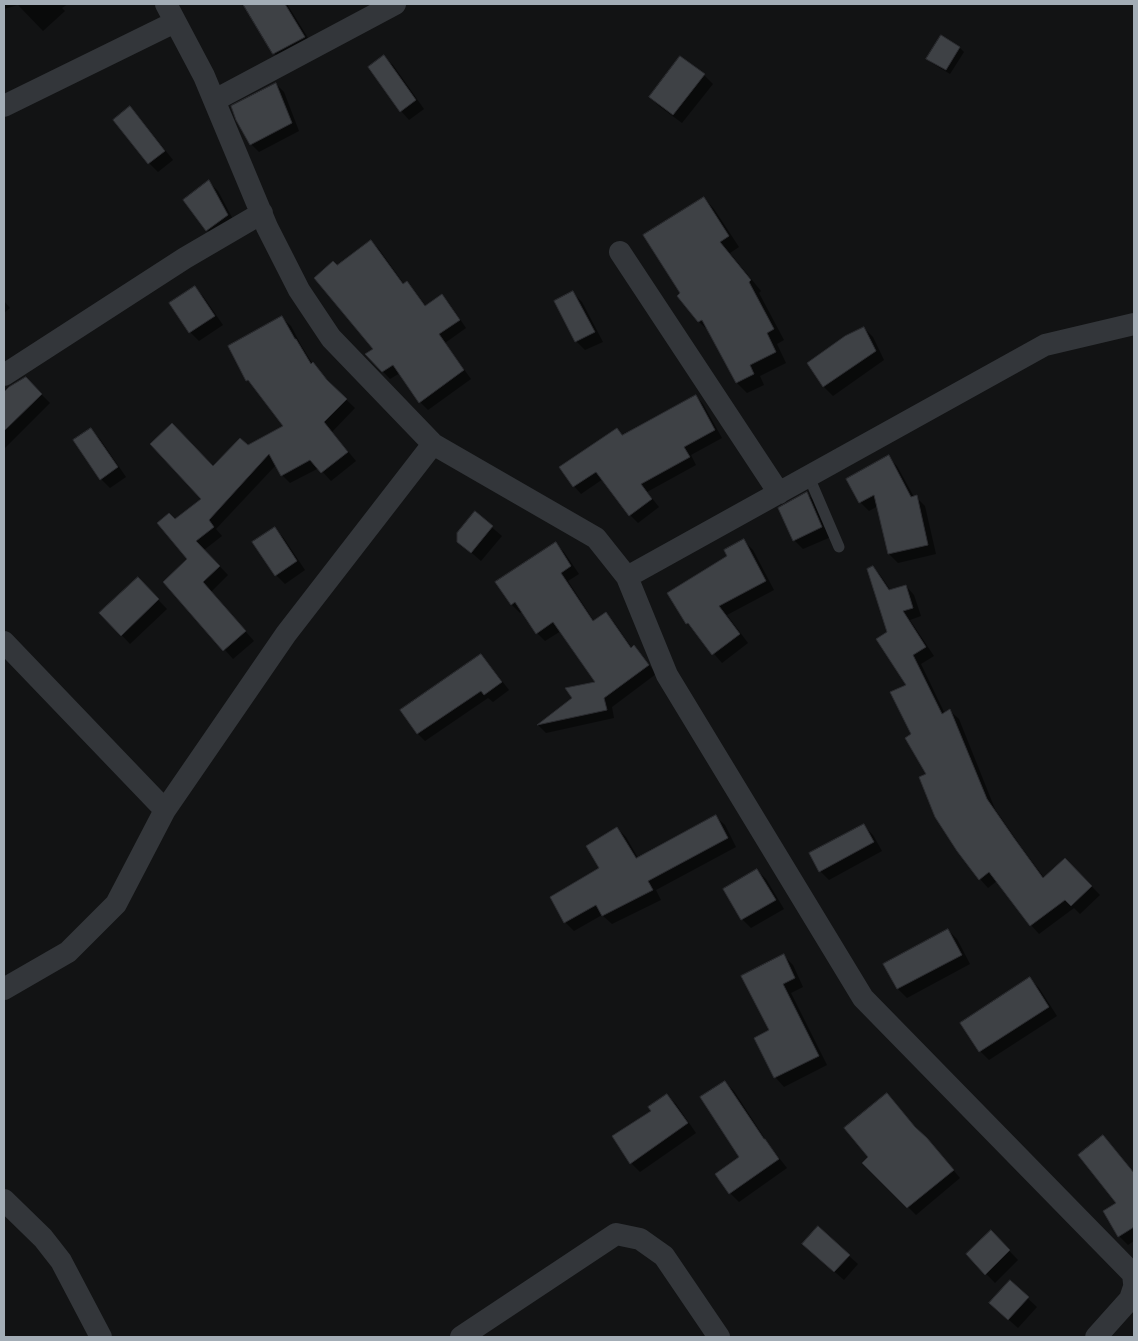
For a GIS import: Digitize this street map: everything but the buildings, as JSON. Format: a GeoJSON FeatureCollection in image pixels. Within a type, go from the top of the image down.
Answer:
{"type":"FeatureCollection","features":[{"type":"Feature","properties":{"kind":"street"},"geometry":{"type":"LineString","coordinates":[[215,100],[395,4]]}},
{"type":"Feature","properties":{"kind":"street"},"geometry":{"type":"LineString","coordinates":[[4,106],[171,13],[215,100],[267,227],[299,290],[330,338],[433,444],[596,538],[627,577],[667,676],[863,998],[1133,1274],[1134,1283]]}},
{"type":"Feature","properties":{"kind":"street"},"geometry":{"type":"LineString","coordinates":[[4,375],[185,258],[262,213]]}},
{"type":"Feature","properties":{"kind":"street"},"geometry":{"type":"LineString","coordinates":[[620,252],[779,493]]}},
{"type":"Feature","properties":{"kind":"street"},"geometry":{"type":"LineString","coordinates":[[627,577],[1045,345],[1134,324]]}},
{"type":"Feature","properties":{"kind":"street"},"geometry":{"type":"LineString","coordinates":[[4,989],[68,952],[116,904],[165,810],[286,634],[433,444]]}},
{"type":"Feature","properties":{"kind":"street"},"geometry":{"type":"LineString","coordinates":[[4,642],[165,810]]}},
{"type":"Feature","properties":{"kind":"street"},"geometry":{"type":"LineString","coordinates":[[4,1200],[43,1238],[61,1262],[101,1337]]}},
{"type":"Feature","properties":{"kind":"street"},"geometry":{"type":"LineString","coordinates":[[461,1337],[616,1234],[640,1239],[664,1256],[719,1337]]}},
{"type":"Feature","properties":{"kind":"street"},"geometry":{"type":"LineString","coordinates":[[1096,1337],[1130,1299],[1134,1287]]}},
{"type":"Feature","properties":{"kind":"lane"},"geometry":{"type":"LineString","coordinates":[[808,477],[839,547]]}}]}
